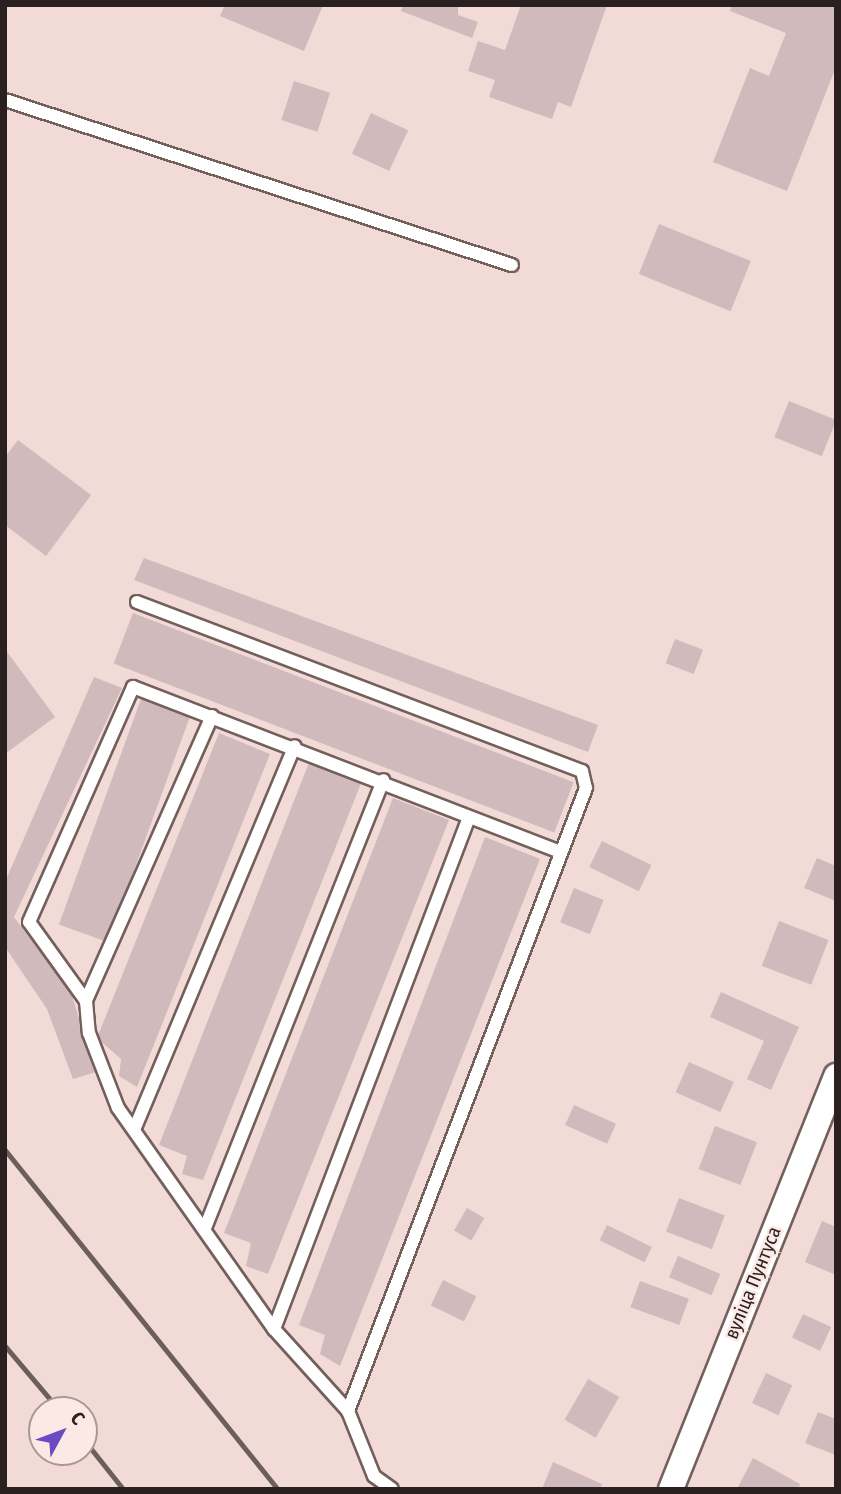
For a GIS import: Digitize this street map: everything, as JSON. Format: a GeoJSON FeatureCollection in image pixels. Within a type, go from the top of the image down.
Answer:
{"type":"FeatureCollection","features":[{"type":"Feature","properties":{"kind":"street","name":"вуліца Пунтуса"},"geometry":{"type":"LineString","coordinates":[[671,1489],[836,1076]]}},
{"type":"Feature","properties":{"kind":"lane"},"geometry":{"type":"LineString","coordinates":[[5,100],[512,265]]}},
{"type":"Feature","properties":{"kind":"lane"},"geometry":{"type":"LineString","coordinates":[[137,602],[582,771],[586,788],[559,851],[348,1411]]}},
{"type":"Feature","properties":{"kind":"lane"},"geometry":{"type":"LineString","coordinates":[[86,1001],[37,940],[29,922],[133,687],[383,780],[468,820],[559,851]]}},
{"type":"Feature","properties":{"kind":"lane"},"geometry":{"type":"LineString","coordinates":[[212,716],[86,1001],[89,1034],[106,1085],[134,1130],[274,1329],[348,1411],[374,1476],[392,1489]]}},
{"type":"Feature","properties":{"kind":"lane"},"geometry":{"type":"LineString","coordinates":[[134,1130],[295,746]]}},
{"type":"Feature","properties":{"kind":"lane"},"geometry":{"type":"LineString","coordinates":[[205,1228],[383,780]]}},
{"type":"Feature","properties":{"kind":"lane"},"geometry":{"type":"LineString","coordinates":[[274,1329],[468,820]]}},
{"type":"Feature","properties":{"kind":"building"},"geometry":{"type":"Polygon","coordinates":[[[225,5],[323,5],[304,51],[220,16],[225,5]]]}},
{"type":"Feature","properties":{"kind":"building"},"geometry":{"type":"Polygon","coordinates":[[[403,5],[458,5],[458,15],[478,22],[472,38],[401,11],[403,5]]]}},
{"type":"Feature","properties":{"kind":"building"},"geometry":{"type":"Polygon","coordinates":[[[521,5],[607,5],[571,107],[558,102],[552,119],[489,97],[495,80],[468,71],[478,41],[505,50],[521,5]]]}},
{"type":"Feature","properties":{"kind":"building"},"geometry":{"type":"Polygon","coordinates":[[[732,5],[836,5],[836,67],[787,191],[713,162],[750,68],[769,76],[786,33],[730,11],[732,5]]]}},
{"type":"Feature","properties":{"kind":"building"},"geometry":{"type":"Polygon","coordinates":[[[294,81],[330,93],[317,132],[281,120],[294,81]]]}},
{"type":"Feature","properties":{"kind":"building"},"geometry":{"type":"Polygon","coordinates":[[[371,113],[408,130],[389,171],[352,154],[371,113]]]}},
{"type":"Feature","properties":{"kind":"building"},"geometry":{"type":"Polygon","coordinates":[[[659,224],[751,261],[731,311],[639,274],[659,224]]]}},
{"type":"Feature","properties":{"kind":"building"},"geometry":{"type":"Polygon","coordinates":[[[789,401],[836,420],[822,456],[774,437],[789,401]]]}},
{"type":"Feature","properties":{"kind":"building"},"geometry":{"type":"Polygon","coordinates":[[[18,440],[91,495],[46,556],[5,525],[5,457],[18,440]]]}},
{"type":"Feature","properties":{"kind":"building"},"geometry":{"type":"Polygon","coordinates":[[[144,558],[598,725],[588,752],[134,580],[144,558]]]}},
{"type":"Feature","properties":{"kind":"building"},"geometry":{"type":"Polygon","coordinates":[[[133,613],[574,782],[554,833],[114,663],[133,613]]]}},
{"type":"Feature","properties":{"kind":"building"},"geometry":{"type":"Polygon","coordinates":[[[675,639],[703,650],[694,674],[666,663],[675,639]]]}},
{"type":"Feature","properties":{"kind":"building"},"geometry":{"type":"Polygon","coordinates":[[[5,649],[55,717],[5,754],[5,649]]]}},
{"type":"Feature","properties":{"kind":"building"},"geometry":{"type":"Polygon","coordinates":[[[94,677],[122,688],[14,917],[71,993],[96,1072],[73,1079],[47,1009],[5,947],[5,882],[94,677]]]}},
{"type":"Feature","properties":{"kind":"building"},"geometry":{"type":"Polygon","coordinates":[[[141,699],[190,717],[108,942],[59,925],[141,699]]]}},
{"type":"Feature","properties":{"kind":"building"},"geometry":{"type":"Polygon","coordinates":[[[219,733],[270,754],[137,1087],[119,1076],[121,1059],[97,1038],[219,733]]]}},
{"type":"Feature","properties":{"kind":"building"},"geometry":{"type":"Polygon","coordinates":[[[310,760],[362,781],[203,1180],[182,1174],[187,1156],[159,1145],[310,760]]]}},
{"type":"Feature","properties":{"kind":"building"},"geometry":{"type":"Polygon","coordinates":[[[393,798],[449,820],[268,1274],[246,1266],[251,1243],[224,1233],[393,798]]]}},
{"type":"Feature","properties":{"kind":"building"},"geometry":{"type":"Polygon","coordinates":[[[485,837],[540,859],[340,1366],[320,1354],[325,1335],[299,1325],[485,837]]]}},
{"type":"Feature","properties":{"kind":"building"},"geometry":{"type":"Polygon","coordinates":[[[602,841],[651,865],[639,891],[589,867],[602,841]]]}},
{"type":"Feature","properties":{"kind":"building"},"geometry":{"type":"Polygon","coordinates":[[[817,858],[836,866],[836,901],[804,888],[817,858]]]}},
{"type":"Feature","properties":{"kind":"building"},"geometry":{"type":"Polygon","coordinates":[[[574,888],[604,900],[590,934],[560,922],[574,888]]]}},
{"type":"Feature","properties":{"kind":"building"},"geometry":{"type":"Polygon","coordinates":[[[779,921],[828,940],[811,985],[762,966],[779,921]]]}},
{"type":"Feature","properties":{"kind":"building"},"geometry":{"type":"Polygon","coordinates":[[[721,992],[799,1027],[771,1090],[747,1079],[764,1041],[710,1017],[721,992]]]}},
{"type":"Feature","properties":{"kind":"building"},"geometry":{"type":"Polygon","coordinates":[[[689,1062],[734,1082],[720,1112],[676,1092],[689,1062]]]}},
{"type":"Feature","properties":{"kind":"building"},"geometry":{"type":"Polygon","coordinates":[[[574,1105],[616,1124],[607,1144],[565,1125],[574,1105]]]}},
{"type":"Feature","properties":{"kind":"building"},"geometry":{"type":"Polygon","coordinates":[[[715,1126],[757,1142],[741,1185],[699,1169],[715,1126]]]}},
{"type":"Feature","properties":{"kind":"building"},"geometry":{"type":"Polygon","coordinates":[[[679,1198],[725,1216],[712,1249],[666,1232],[679,1198]]]}},
{"type":"Feature","properties":{"kind":"building"},"geometry":{"type":"Polygon","coordinates":[[[467,1208],[484,1218],[471,1241],[454,1231],[467,1208]]]}},
{"type":"Feature","properties":{"kind":"building"},"geometry":{"type":"Polygon","coordinates":[[[822,1221],[836,1227],[836,1275],[805,1262],[822,1221]]]}},
{"type":"Feature","properties":{"kind":"building"},"geometry":{"type":"Polygon","coordinates":[[[607,1225],[652,1247],[644,1262],[600,1240],[607,1225]]]}},
{"type":"Feature","properties":{"kind":"building"},"geometry":{"type":"Polygon","coordinates":[[[678,1256],[720,1274],[711,1295],[669,1277],[678,1256]]]}},
{"type":"Feature","properties":{"kind":"building"},"geometry":{"type":"Polygon","coordinates":[[[443,1280],[476,1296],[464,1321],[431,1305],[443,1280]]]}},
{"type":"Feature","properties":{"kind":"building"},"geometry":{"type":"Polygon","coordinates":[[[640,1281],[689,1299],[679,1325],[630,1307],[640,1281]]]}},
{"type":"Feature","properties":{"kind":"building"},"geometry":{"type":"Polygon","coordinates":[[[803,1314],[831,1327],[820,1351],[792,1338],[803,1314]]]}},
{"type":"Feature","properties":{"kind":"building"},"geometry":{"type":"Polygon","coordinates":[[[766,1373],[792,1385],[778,1415],[752,1403],[766,1373]]]}},
{"type":"Feature","properties":{"kind":"building"},"geometry":{"type":"Polygon","coordinates":[[[588,1379],[619,1397],[596,1438],[564,1420],[588,1379]]]}},
{"type":"Feature","properties":{"kind":"building"},"geometry":{"type":"Polygon","coordinates":[[[818,1412],[836,1419],[836,1455],[805,1443],[818,1412]]]}},
{"type":"Feature","properties":{"kind":"building"},"geometry":{"type":"Polygon","coordinates":[[[753,1458],[800,1484],[798,1489],[737,1489],[753,1458]]]}},
{"type":"Feature","properties":{"kind":"building"},"geometry":{"type":"Polygon","coordinates":[[[553,1462],[602,1484],[600,1489],[542,1489],[553,1462]]]}},
{"type":"Feature","properties":{"kind":"railway"},"geometry":{"type":"LineString","coordinates":[[5,1150],[278,1489]]}},
{"type":"Feature","properties":{"kind":"railway"},"geometry":{"type":"LineString","coordinates":[[5,1346],[47,1396]]}},
{"type":"Feature","properties":{"kind":"railway"},"geometry":{"type":"LineString","coordinates":[[98,1458],[123,1489]]}}]}
